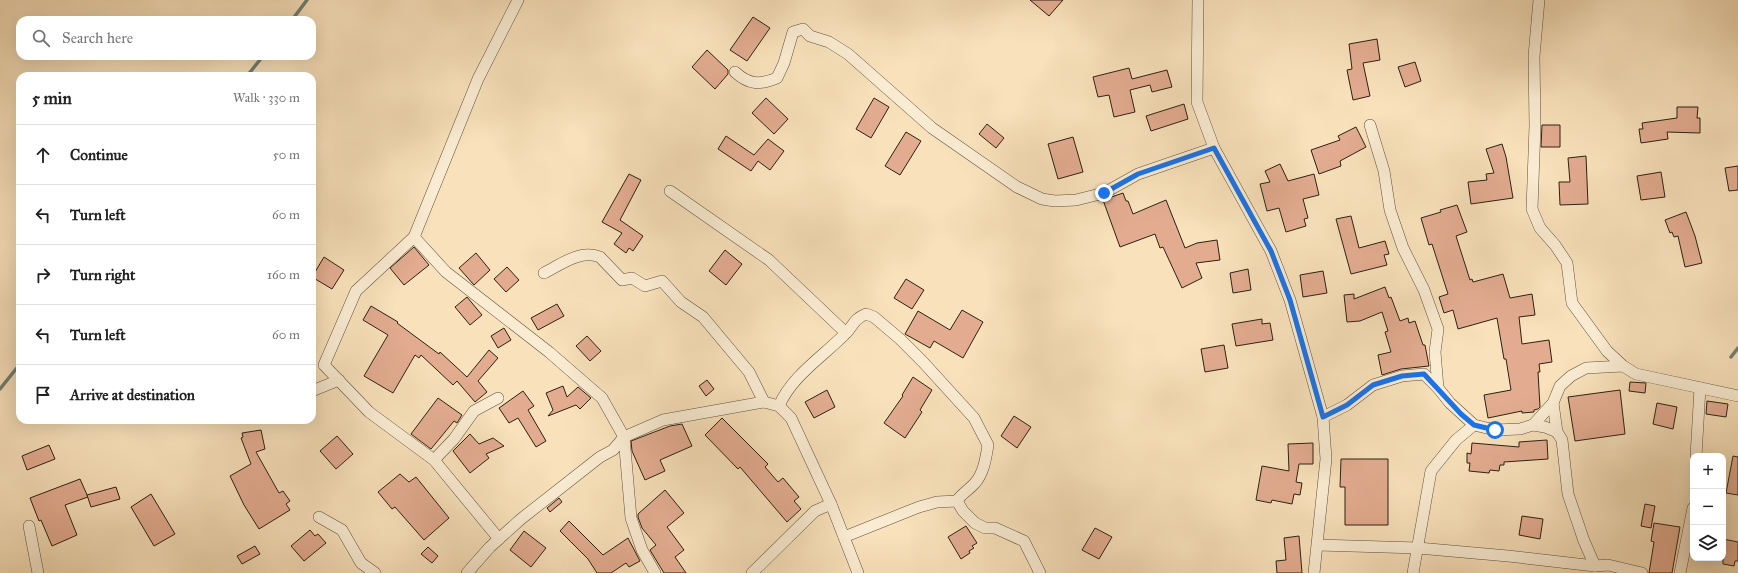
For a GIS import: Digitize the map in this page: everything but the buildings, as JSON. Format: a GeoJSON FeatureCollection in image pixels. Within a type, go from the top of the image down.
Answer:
{"type":"FeatureCollection","features":[{"type":"Feature","properties":{"kind":"street"},"geometry":{"type":"LineString","coordinates":[[499,539],[434,460],[369,412],[324,365],[356,291],[414,237],[478,79],[518,0]]}},
{"type":"Feature","properties":{"kind":"street"},"geometry":{"type":"LineString","coordinates":[[1198,0],[1197,102],[1214,148],[1271,251],[1290,300],[1323,417],[1326,459],[1314,573]]}},
{"type":"Feature","properties":{"kind":"street"},"geometry":{"type":"LineString","coordinates":[[1539,0],[1534,56],[1535,126],[1532,209],[1540,228],[1555,245],[1567,263],[1572,303],[1607,351],[1623,366],[1636,374],[1738,396]]}},
{"type":"Feature","properties":{"kind":"street"},"geometry":{"type":"LineString","coordinates":[[735,72],[742,79],[756,83],[765,83],[777,78],[784,63],[793,32],[803,29],[810,36],[829,42],[848,54],[932,128],[1018,187],[1042,199],[1055,201],[1076,200],[1104,193],[1138,174],[1214,148]]}},
{"type":"Feature","properties":{"kind":"street"},"geometry":{"type":"LineString","coordinates":[[1370,125],[1384,171],[1390,210],[1402,248],[1424,290],[1438,329],[1435,352],[1438,388]]}},
{"type":"Feature","properties":{"kind":"street"},"geometry":{"type":"LineString","coordinates":[[670,191],[769,260],[846,333]]}},
{"type":"Feature","properties":{"kind":"street"},"geometry":{"type":"LineString","coordinates":[[414,237],[446,272],[549,352],[602,398],[624,437],[628,500],[631,518],[642,550],[655,573]]}},
{"type":"Feature","properties":{"kind":"street"},"geometry":{"type":"LineString","coordinates":[[544,273],[575,257],[596,256],[600,257],[622,280],[632,278],[645,286],[662,281],[681,302],[703,317],[749,372],[764,402]]}},
{"type":"Feature","properties":{"kind":"street"},"geometry":{"type":"LineString","coordinates":[[779,406],[784,394],[800,376],[846,333],[856,318],[866,314],[874,317],[918,358],[974,418],[988,445],[983,470],[976,483],[956,501],[931,504],[844,537]]}},
{"type":"Feature","properties":{"kind":"street"},"geometry":{"type":"LineString","coordinates":[[1533,425],[1553,403],[1560,386],[1571,376],[1586,368],[1623,366]]}},
{"type":"Feature","properties":{"kind":"street"},"geometry":{"type":"LineString","coordinates":[[1323,417],[1347,405],[1373,385],[1402,376],[1424,374],[1450,403],[1474,425],[1495,430],[1520,429],[1533,425],[1545,427],[1557,432]]}},
{"type":"Feature","properties":{"kind":"street"},"geometry":{"type":"LineString","coordinates":[[316,389],[339,380]]}},
{"type":"Feature","properties":{"kind":"street"},"geometry":{"type":"LineString","coordinates":[[1696,453],[1700,388]]}},
{"type":"Feature","properties":{"kind":"street"},"geometry":{"type":"LineString","coordinates":[[434,460],[454,439],[474,411],[498,398]]}},
{"type":"Feature","properties":{"kind":"street"},"geometry":{"type":"LineString","coordinates":[[467,573],[499,539],[521,519],[600,457],[613,450],[624,437],[664,420],[764,402],[779,406],[791,418],[831,504],[858,573]]}},
{"type":"Feature","properties":{"kind":"street"},"geometry":{"type":"LineString","coordinates":[[1553,403],[1557,432],[1562,440],[1568,494],[1584,541],[1595,566]]}},
{"type":"Feature","properties":{"kind":"street"},"geometry":{"type":"LineString","coordinates":[[1413,573],[1431,471],[1456,440],[1474,425]]}},
{"type":"Feature","properties":{"kind":"street"},"geometry":{"type":"LineString","coordinates":[[956,501],[963,511],[975,523],[985,528],[995,528],[1024,541],[1040,573]]}},
{"type":"Feature","properties":{"kind":"street"},"geometry":{"type":"LineString","coordinates":[[752,573],[815,511],[831,504]]}},
{"type":"Feature","properties":{"kind":"street"},"geometry":{"type":"LineString","coordinates":[[319,517],[342,530],[361,564],[375,573]]}},
{"type":"Feature","properties":{"kind":"street"},"geometry":{"type":"LineString","coordinates":[[1680,573],[1690,523]]}},
{"type":"Feature","properties":{"kind":"street"},"geometry":{"type":"LineString","coordinates":[[29,526],[38,573]]}},
{"type":"Feature","properties":{"kind":"street"},"geometry":{"type":"LineString","coordinates":[[1318,546],[1418,548],[1595,566],[1608,565],[1642,573]]}},
{"type":"Feature","properties":{"kind":"waterway"},"geometry":{"type":"LineString","coordinates":[[295,16],[307,0]]}},
{"type":"Feature","properties":{"kind":"waterway"},"geometry":{"type":"LineString","coordinates":[[250,72],[260,60]]}},
{"type":"Feature","properties":{"kind":"waterway"},"geometry":{"type":"LineString","coordinates":[[1731,357],[1738,348]]}},
{"type":"Feature","properties":{"kind":"waterway"},"geometry":{"type":"LineString","coordinates":[[0,389],[16,369]]}},
{"type":"Feature","properties":{"kind":"route"},"geometry":{"type":"LineString","coordinates":[[1104,193],[1138,174],[1214,148],[1271,251],[1290,300],[1323,417],[1347,405],[1373,385],[1402,376],[1424,374],[1450,403],[1474,425],[1495,430]]}}]}
